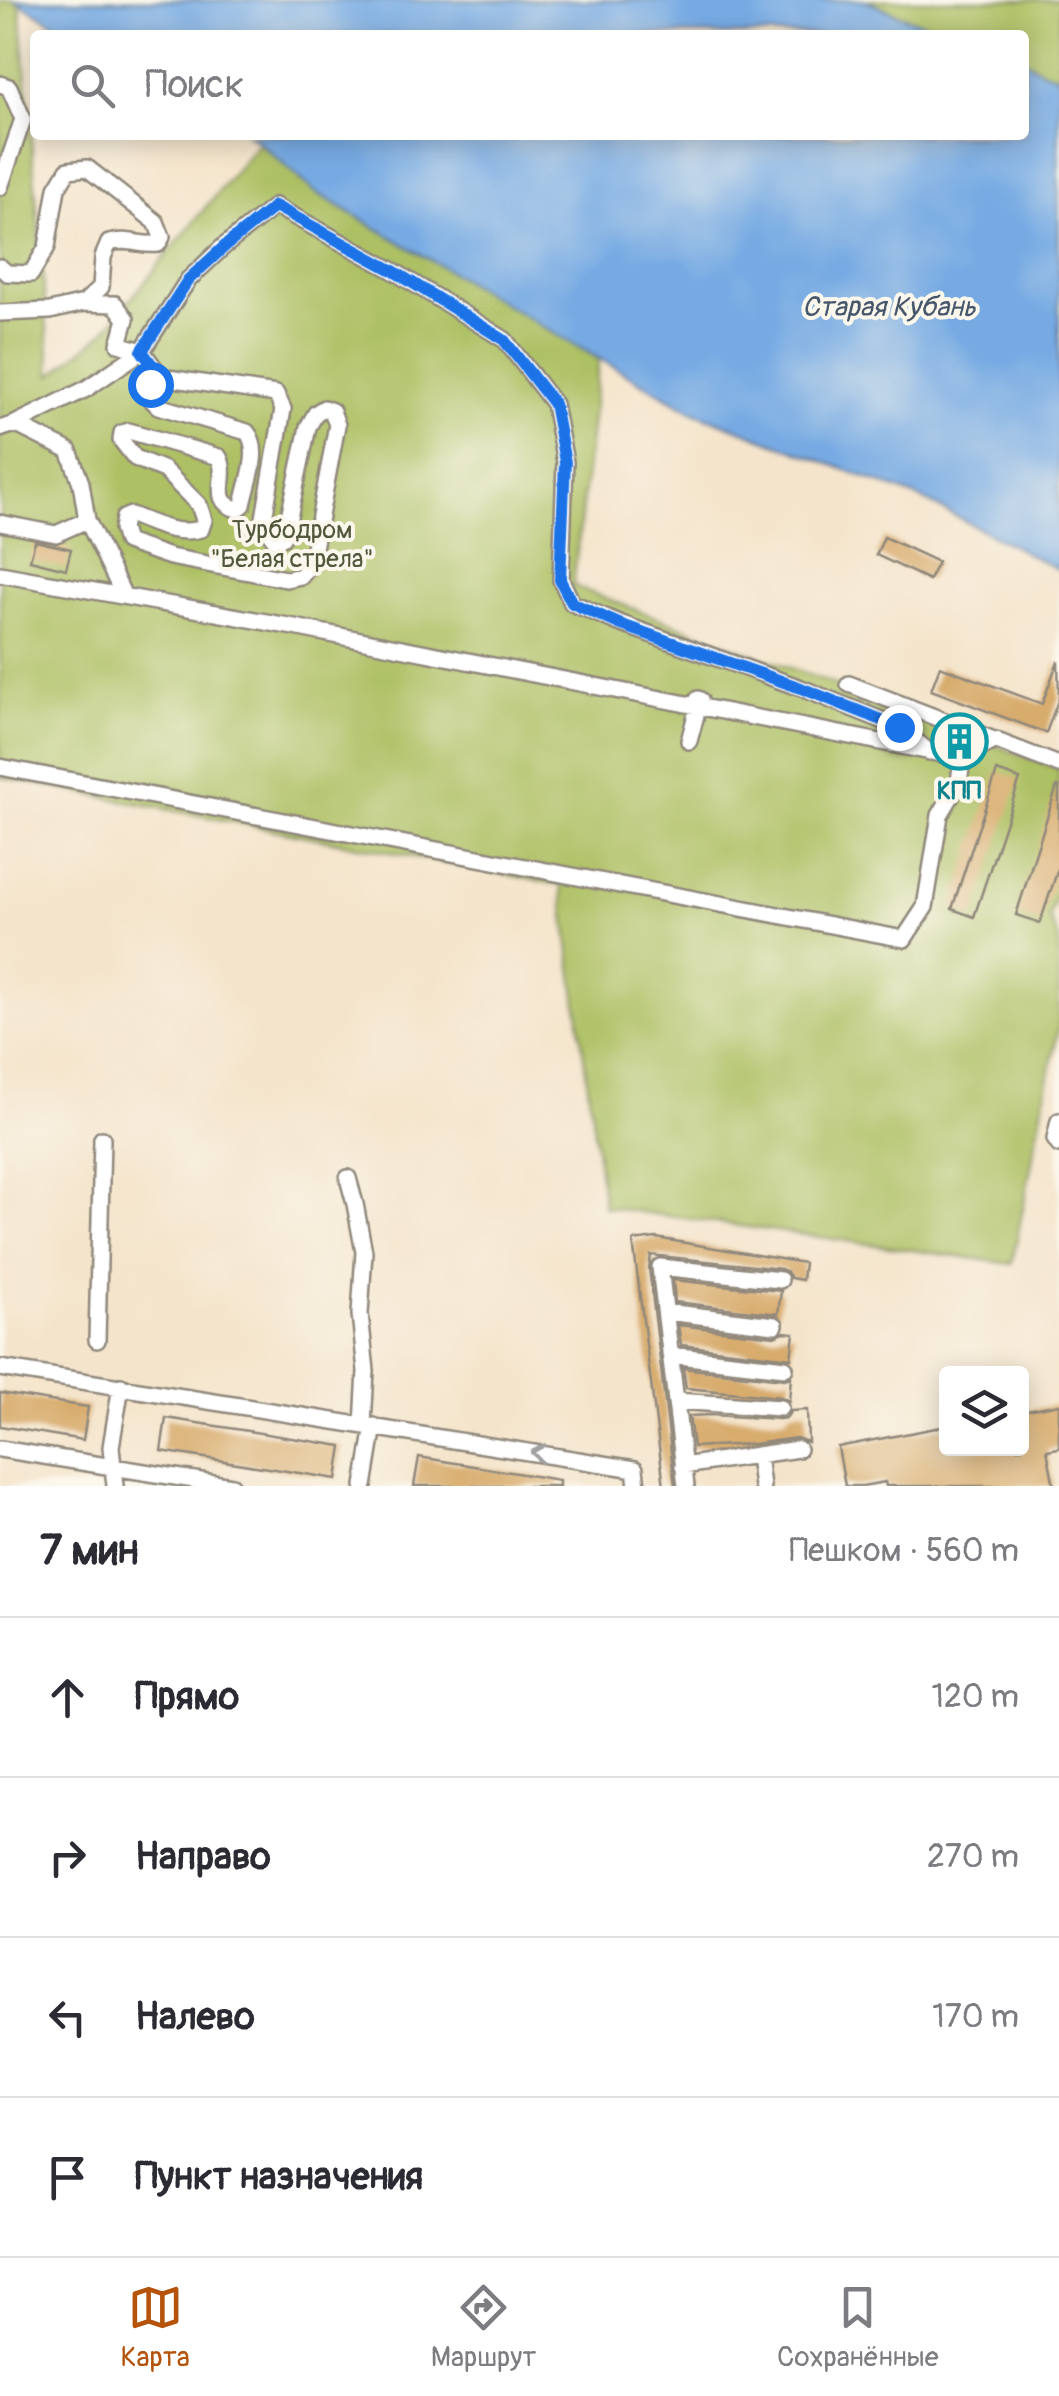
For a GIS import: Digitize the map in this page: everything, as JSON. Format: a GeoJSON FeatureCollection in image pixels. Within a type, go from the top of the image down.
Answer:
{"type":"FeatureCollection","features":[{"type":"Feature","properties":{"kind":"street"},"geometry":{"type":"LineString","coordinates":[[0,84],[8,86],[23,119],[0,187]]}},
{"type":"Feature","properties":{"kind":"street"},"geometry":{"type":"LineString","coordinates":[[0,267],[7,273],[31,274],[47,247],[57,188],[68,170],[87,168],[156,222],[162,237],[158,244],[147,246],[125,239],[109,243],[102,257],[101,287],[84,302]]}},
{"type":"Feature","properties":{"kind":"street"},"geometry":{"type":"LineString","coordinates":[[7,426],[86,390],[142,351],[188,280],[275,206],[392,270],[504,340],[554,404],[565,462],[560,580],[572,603],[899,727],[929,752]]}},
{"type":"Feature","properties":{"kind":"street"},"geometry":{"type":"LineString","coordinates":[[0,314],[50,312],[84,302],[114,304],[126,319],[119,344],[142,351],[161,377],[276,394],[283,409],[264,518],[275,540],[286,531],[308,426],[316,413],[324,408],[332,411],[338,425],[311,564],[301,576],[286,580],[170,557],[126,542],[124,518],[132,515],[186,533],[200,528],[204,520],[200,505],[164,470],[134,458],[121,440],[122,434],[129,431],[220,458],[224,467],[224,503],[237,509],[243,505],[253,440],[246,432],[158,406],[147,395],[150,384],[161,377]]}},
{"type":"Feature","properties":{"kind":"street"},"geometry":{"type":"LineString","coordinates":[[7,426],[69,451],[82,483],[87,520],[124,596]]}},
{"type":"Feature","properties":{"kind":"street"},"geometry":{"type":"LineString","coordinates":[[0,523],[56,534],[87,520]]}},
{"type":"Feature","properties":{"kind":"street"},"geometry":{"type":"LineString","coordinates":[[0,574],[962,758],[996,740]]}},
{"type":"Feature","properties":{"kind":"street"},"geometry":{"type":"LineString","coordinates":[[849,684],[1059,765]]}},
{"type":"Feature","properties":{"kind":"street"},"geometry":{"type":"LineString","coordinates":[[689,741],[698,706]]}},
{"type":"Feature","properties":{"kind":"street"},"geometry":{"type":"LineString","coordinates":[[0,767],[904,940],[925,907],[940,815],[959,783],[962,758]]}},
{"type":"Feature","properties":{"kind":"street"},"geometry":{"type":"LineString","coordinates":[[1059,1121],[1059,1145]]}},
{"type":"Feature","properties":{"kind":"street"},"geometry":{"type":"LineString","coordinates":[[97,1340],[102,1140]]}},
{"type":"Feature","properties":{"kind":"street"},"geometry":{"type":"LineString","coordinates":[[348,1178],[364,1252],[360,1314],[368,1426],[364,1486]]}},
{"type":"Feature","properties":{"kind":"street"},"geometry":{"type":"LineString","coordinates":[[686,1486],[660,1266],[780,1280]]}},
{"type":"Feature","properties":{"kind":"street"},"geometry":{"type":"LineString","coordinates":[[666,1312],[775,1325]]}},
{"type":"Feature","properties":{"kind":"street"},"geometry":{"type":"LineString","coordinates":[[670,1354],[785,1368]]}},
{"type":"Feature","properties":{"kind":"street"},"geometry":{"type":"LineString","coordinates":[[0,1368],[634,1468],[638,1486]]}},
{"type":"Feature","properties":{"kind":"street"},"geometry":{"type":"LineString","coordinates":[[115,1486],[111,1447],[121,1386]]}},
{"type":"Feature","properties":{"kind":"street"},"geometry":{"type":"LineString","coordinates":[[676,1401],[780,1408]]}},
{"type":"Feature","properties":{"kind":"street"},"geometry":{"type":"LineString","coordinates":[[0,1449],[232,1486]]}},
{"type":"Feature","properties":{"kind":"street"},"geometry":{"type":"LineString","coordinates":[[683,1466],[798,1449]]}},
{"type":"Feature","properties":{"kind":"street"},"geometry":{"type":"LineString","coordinates":[[758,1456],[762,1486]]}},
{"type":"Feature","properties":{"kind":"green space","name":"Турбодром \"Белая стрела\""},"geometry":{"type":"Polygon","coordinates":[[[0,0],[14,0],[20,4],[51,376],[103,333],[259,142],[314,191],[599,359],[573,586],[1059,769],[1059,888],[1049,917],[1059,939],[1059,1025],[1012,1264],[604,1207],[561,885],[0,777],[0,0]]]}},
{"type":"Feature","properties":{"kind":"green space"},"geometry":{"type":"Polygon","coordinates":[[[866,0],[1059,0],[1059,76],[1029,63],[1029,30],[942,30],[866,0]]]}},
{"type":"Feature","properties":{"kind":"water"},"geometry":{"type":"Polygon","coordinates":[[[14,0],[865,0],[942,30],[66,30],[14,0]]]}},
{"type":"Feature","properties":{"kind":"water","name":"Старая Кубань"},"geometry":{"type":"Polygon","coordinates":[[[1029,63],[1059,76],[1059,570],[922,499],[696,413],[314,191],[256,140],[1029,140],[1029,63]]]}},
{"type":"Feature","properties":{"kind":"building"},"geometry":{"type":"Polygon","coordinates":[[[884,537],[938,562],[929,580],[876,555],[884,537]]]}},
{"type":"Feature","properties":{"kind":"building"},"geometry":{"type":"Polygon","coordinates":[[[35,541],[71,549],[66,569],[30,560],[35,541]]]}},
{"type":"Feature","properties":{"kind":"building"},"geometry":{"type":"Polygon","coordinates":[[[1058,661],[1059,698],[1046,733],[931,690],[940,666],[1042,704],[1058,661]]]}},
{"type":"Feature","properties":{"kind":"building"},"geometry":{"type":"Polygon","coordinates":[[[997,771],[1020,779],[974,917],[952,909],[997,771]]]}},
{"type":"Feature","properties":{"kind":"building"},"geometry":{"type":"Polygon","coordinates":[[[1057,786],[1059,866],[1040,923],[1016,915],[1057,786]]]}},
{"type":"Feature","properties":{"kind":"building"},"geometry":{"type":"Polygon","coordinates":[[[656,1238],[804,1263],[802,1280],[791,1278],[781,1269],[651,1255],[649,1268],[675,1486],[664,1486],[633,1241],[656,1238]]]}},
{"type":"Feature","properties":{"kind":"building"},"geometry":{"type":"Polygon","coordinates":[[[673,1280],[781,1291],[778,1314],[675,1302],[673,1280]]]}},
{"type":"Feature","properties":{"kind":"building"},"geometry":{"type":"Polygon","coordinates":[[[678,1325],[774,1336],[794,1333],[791,1358],[681,1345],[678,1325]]]}},
{"type":"Feature","properties":{"kind":"building"},"geometry":{"type":"Polygon","coordinates":[[[683,1368],[791,1377],[789,1401],[686,1388],[683,1368]]]}},
{"type":"Feature","properties":{"kind":"building"},"geometry":{"type":"Polygon","coordinates":[[[0,1393],[88,1407],[83,1440],[0,1426],[0,1393]]]}},
{"type":"Feature","properties":{"kind":"building"},"geometry":{"type":"Polygon","coordinates":[[[1059,1404],[1059,1448],[1047,1450],[1054,1486],[886,1486],[885,1482],[845,1486],[838,1447],[939,1427],[939,1456],[1029,1456],[1029,1410],[1059,1404]]]}},
{"type":"Feature","properties":{"kind":"building"},"geometry":{"type":"Polygon","coordinates":[[[807,1410],[808,1442],[796,1438],[693,1447],[689,1416],[779,1419],[786,1418],[791,1411],[807,1410]]]}},
{"type":"Feature","properties":{"kind":"building"},"geometry":{"type":"Polygon","coordinates":[[[166,1418],[342,1446],[337,1479],[161,1451],[166,1418]]]}},
{"type":"Feature","properties":{"kind":"building"},"geometry":{"type":"Polygon","coordinates":[[[419,1457],[559,1480],[559,1486],[414,1486],[419,1457]]]}},
{"type":"Feature","properties":{"kind":"place","name":"КПП"},"geometry":{"type":"Point","coordinates":[959,742]}},
{"type":"Feature","properties":{"kind":"route"},"geometry":{"type":"LineString","coordinates":[[150,384],[161,377],[142,351],[188,280],[275,206],[392,270],[504,340],[554,404],[565,462],[560,580],[572,603],[899,727]]}}]}
